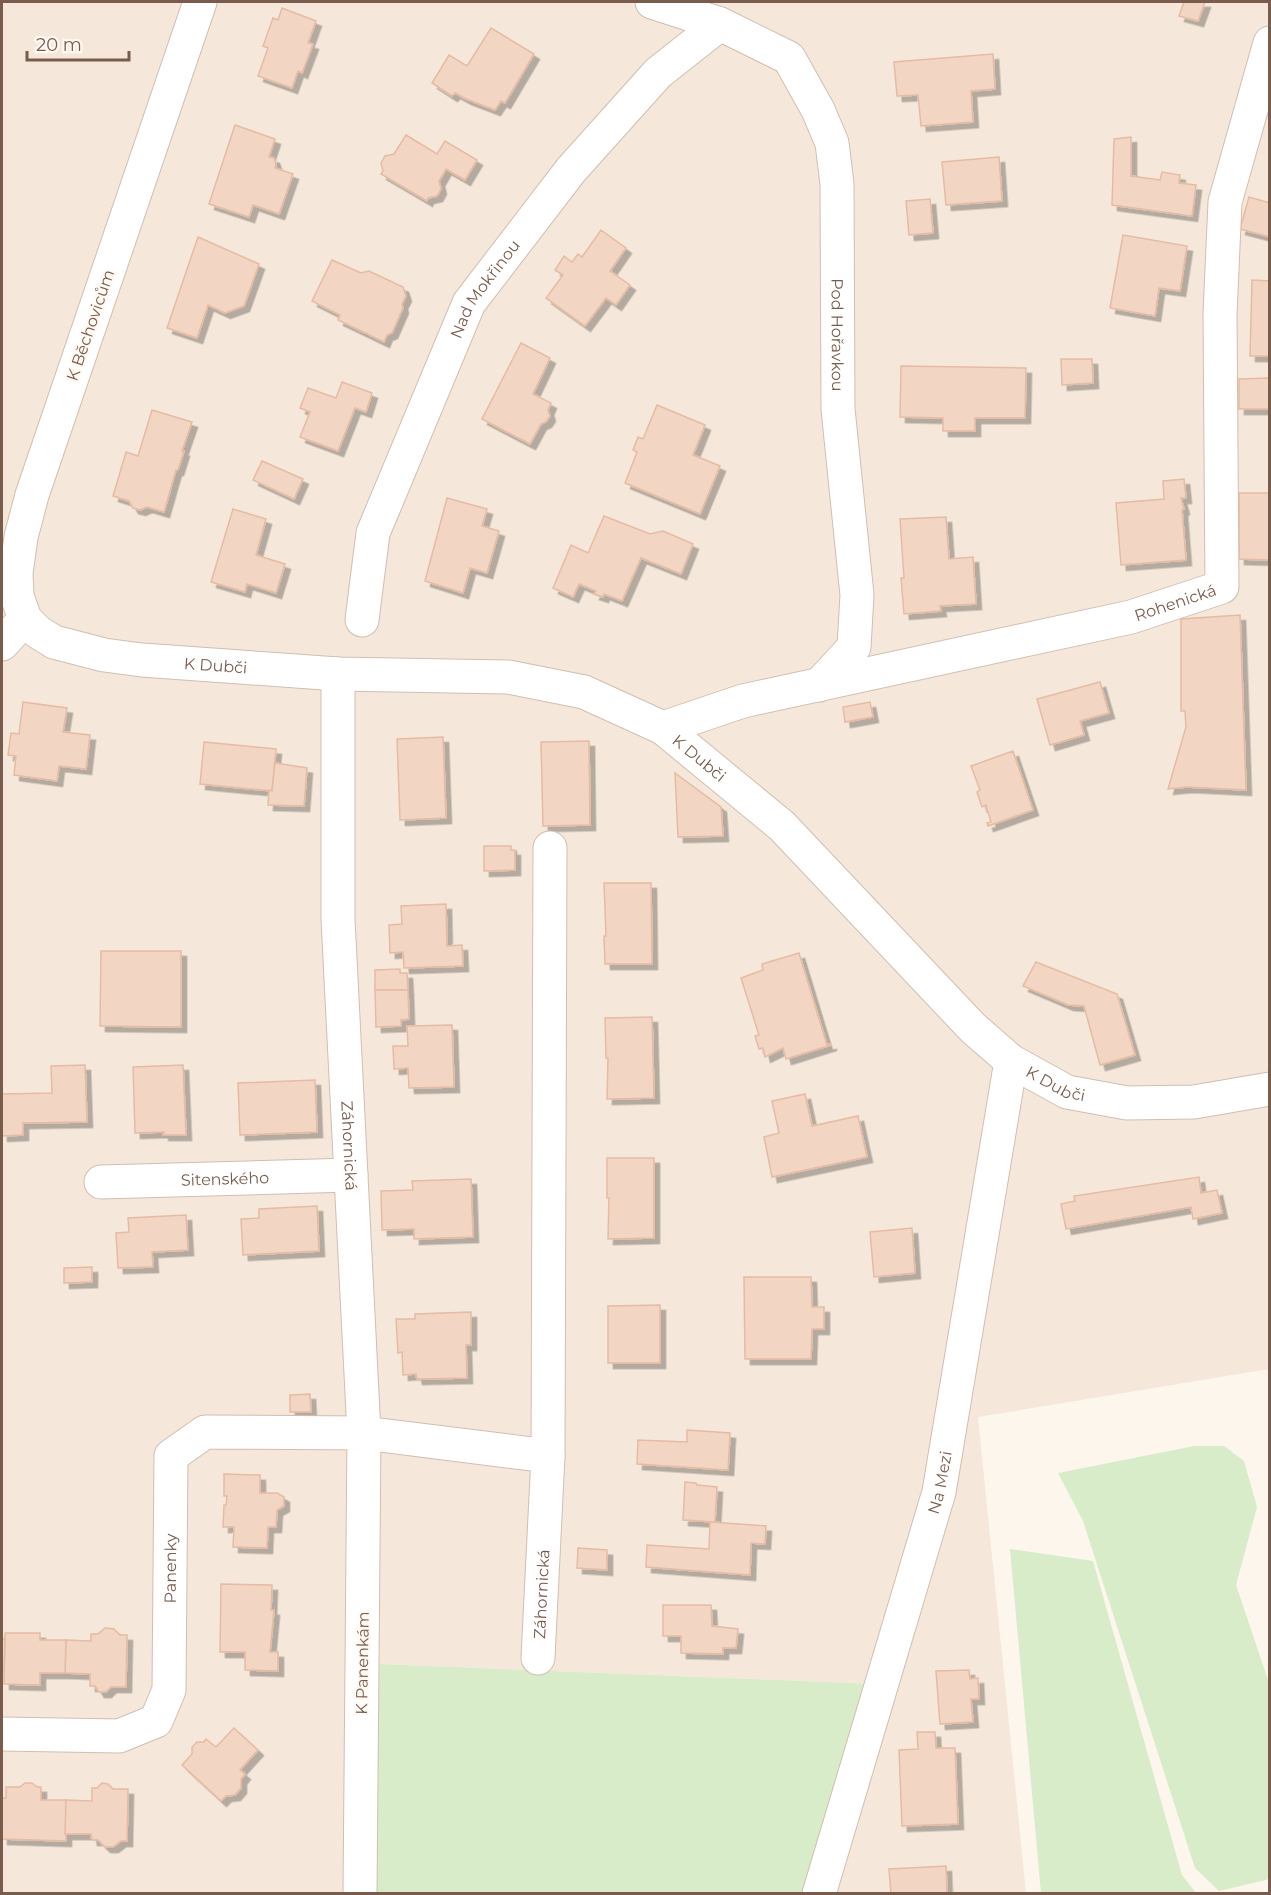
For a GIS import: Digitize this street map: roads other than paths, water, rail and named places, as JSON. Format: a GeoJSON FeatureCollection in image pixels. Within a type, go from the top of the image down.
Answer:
{"type":"FeatureCollection","features":[{"type":"Feature","properties":{"kind":"street","name":"K Běchovicům"},"geometry":{"type":"LineString","coordinates":[[13,619],[17,596],[16,573],[23,526],[32,495],[200,2]]}},
{"type":"Feature","properties":{"kind":"street","name":"Pod Hořavkou"},"geometry":{"type":"LineString","coordinates":[[652,2],[720,24],[789,58],[818,110],[832,142],[837,184],[838,408],[857,595],[854,647],[819,685]]}},
{"type":"Feature","properties":{"kind":"street","name":"Nad Mokřinou"},"geometry":{"type":"LineString","coordinates":[[362,620],[374,532],[469,303],[571,170],[658,73],[720,24]]}},
{"type":"Feature","properties":{"kind":"street","name":"Rohenická"},"geometry":{"type":"LineString","coordinates":[[663,728],[743,701],[1131,616],[1222,587],[1220,314],[1225,202],[1269,44]]}},
{"type":"Feature","properties":{"kind":"street"},"geometry":{"type":"LineString","coordinates":[[2,644],[13,619]]}},
{"type":"Feature","properties":{"kind":"street","name":"K Dubči"},"geometry":{"type":"LineString","coordinates":[[13,619],[54,642],[104,655],[142,660],[338,674],[508,677],[584,692],[663,728],[782,826],[973,1028],[1011,1060],[1067,1092],[1127,1103],[1194,1102],[1269,1089]]}},
{"type":"Feature","properties":{"kind":"street","name":"Záhornická"},"geometry":{"type":"LineString","coordinates":[[338,674],[338,919],[364,1433]]}},
{"type":"Feature","properties":{"kind":"street","name":"Záhornická"},"geometry":{"type":"LineString","coordinates":[[538,1658],[548,1456],[550,848]]}},
{"type":"Feature","properties":{"kind":"street","name":"Na Mezi"},"geometry":{"type":"LineString","coordinates":[[819,1893],[939,1492],[1011,1060]]}},
{"type":"Feature","properties":{"kind":"street","name":"Sitenského"},"geometry":{"type":"LineString","coordinates":[[101,1182],[351,1175]]}},
{"type":"Feature","properties":{"kind":"street","name":"Panenky"},"geometry":{"type":"LineString","coordinates":[[2,1734],[119,1736],[156,1721],[169,1690],[171,1456],[205,1432],[364,1433]]}},
{"type":"Feature","properties":{"kind":"street"},"geometry":{"type":"LineString","coordinates":[[364,1433],[548,1456]]}},
{"type":"Feature","properties":{"kind":"street","name":"K Panenkám"},"geometry":{"type":"LineString","coordinates":[[360,1893],[364,1433]]}}]}
